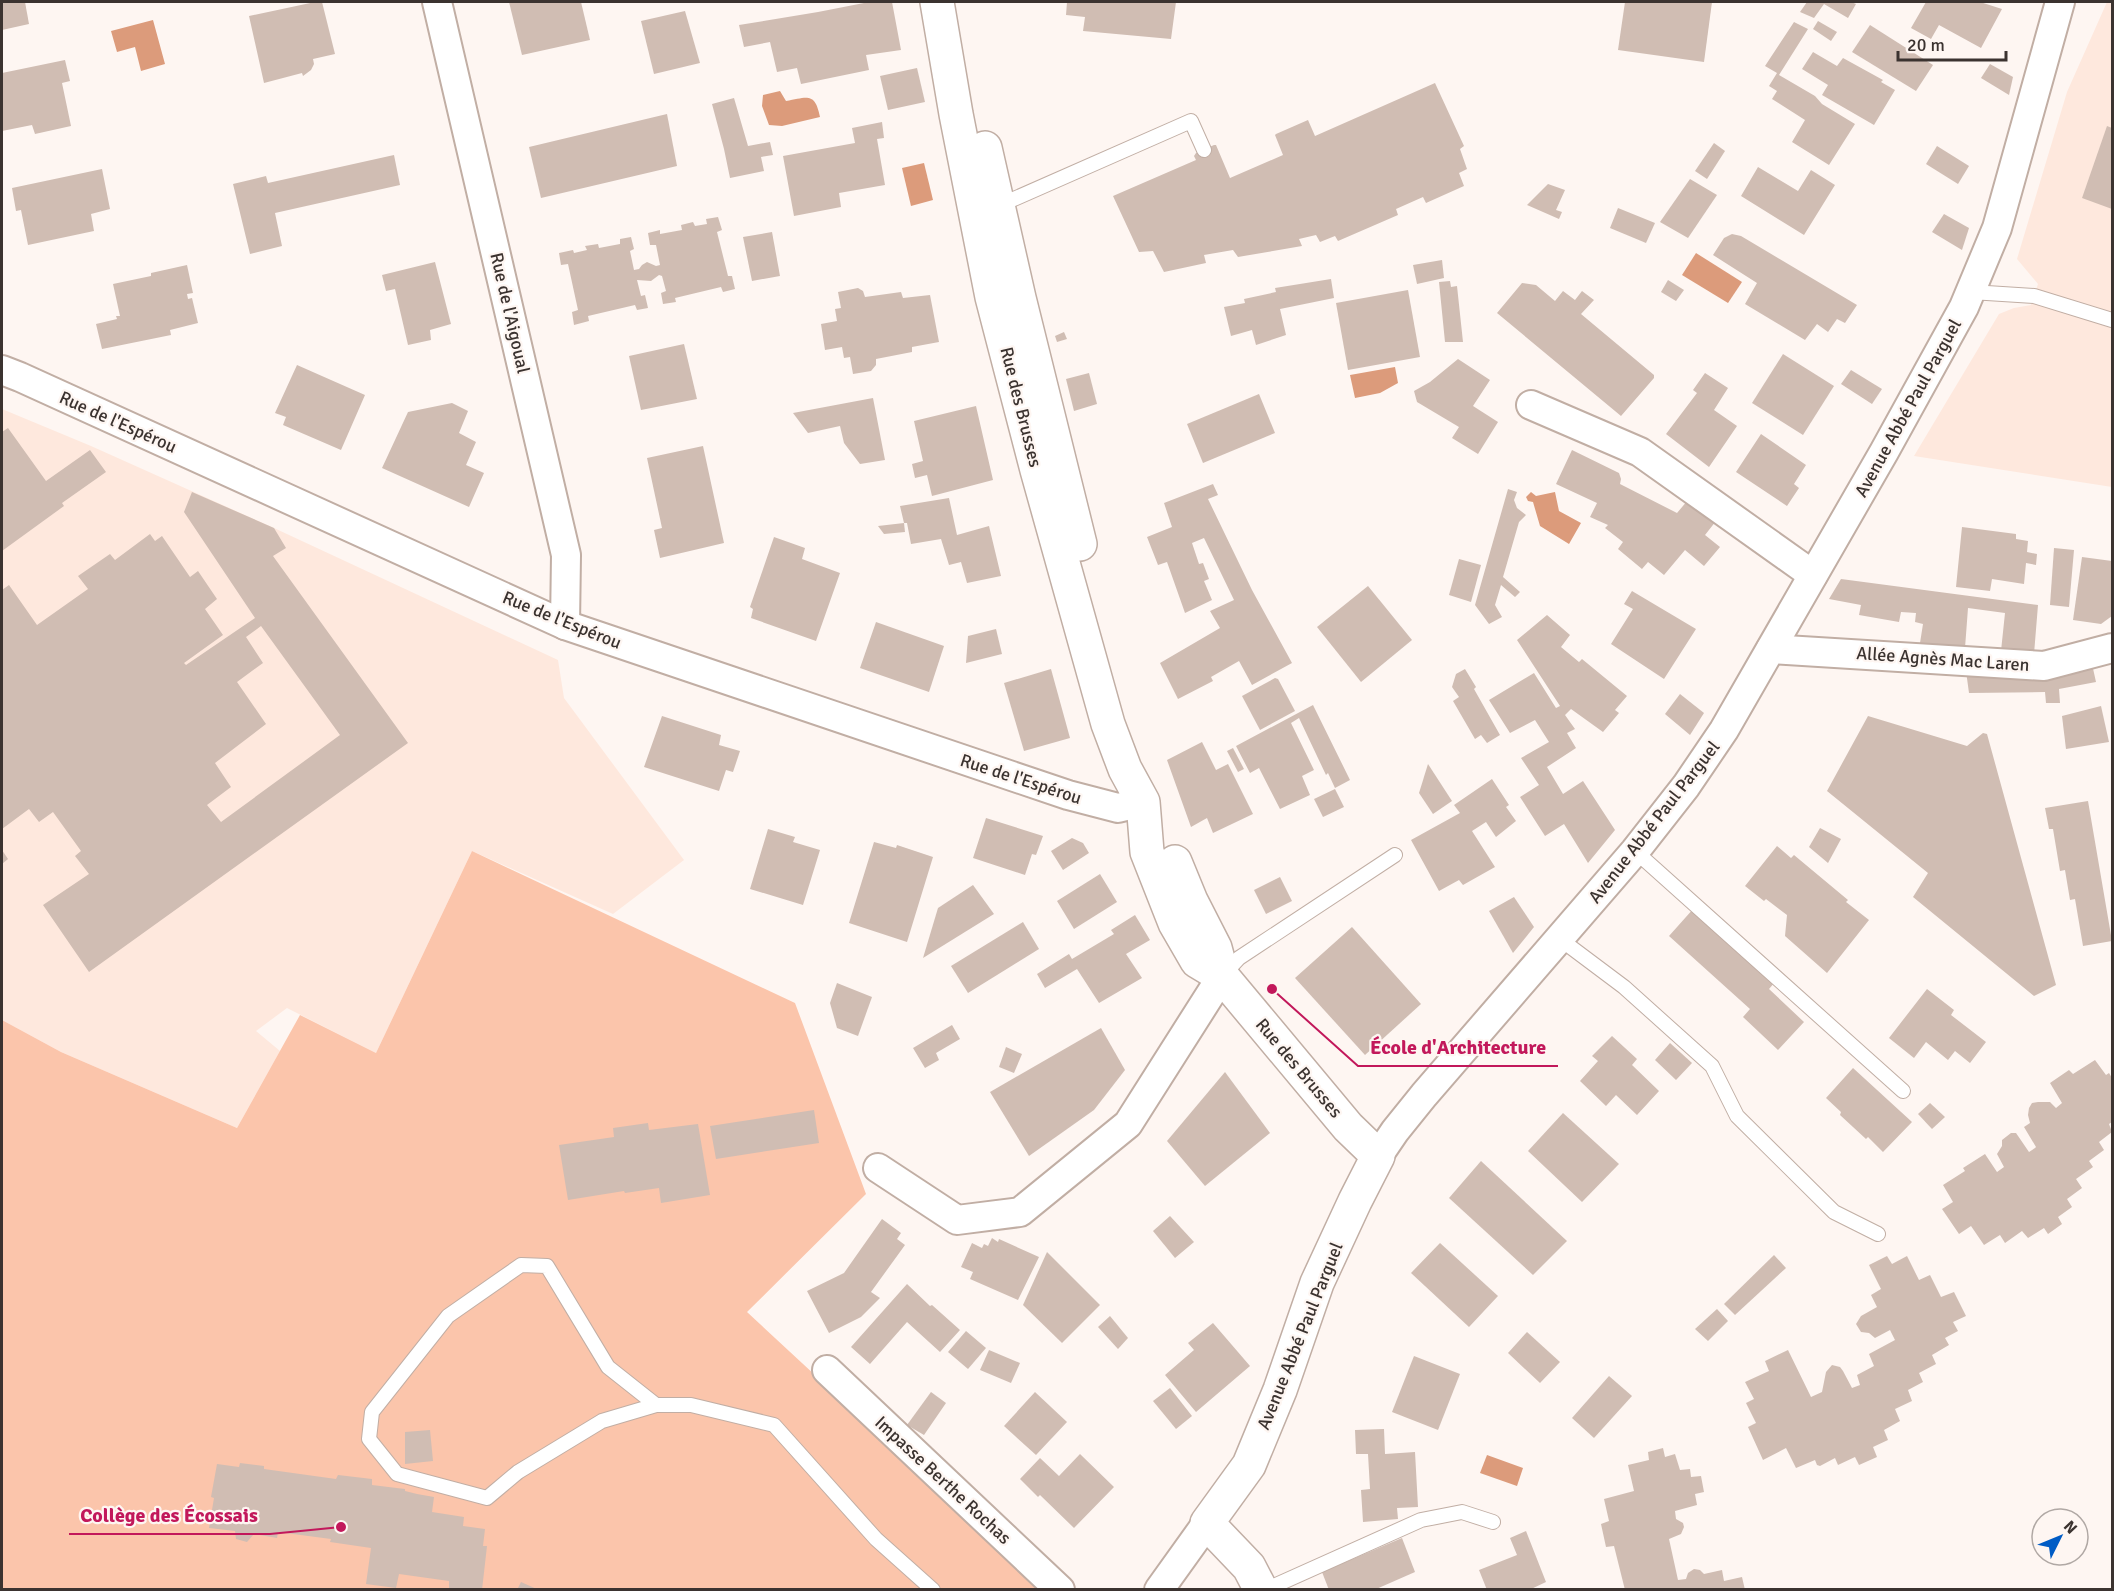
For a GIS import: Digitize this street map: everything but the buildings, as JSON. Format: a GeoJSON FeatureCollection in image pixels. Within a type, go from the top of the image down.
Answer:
{"type":"FeatureCollection","features":[{"type":"Feature","properties":{"kind":"street","name":"Rue de l'Aigoual"},"geometry":{"type":"LineString","coordinates":[[437,2],[566,555],[565,625]]}},
{"type":"Feature","properties":{"kind":"street","name":"Rue des Brusses"},"geometry":{"type":"LineString","coordinates":[[937,2],[956,114],[992,297],[1036,470],[1108,724],[1125,769],[1168,846],[1191,901],[1215,948],[1222,976],[1348,1127],[1378,1156]]}},
{"type":"Feature","properties":{"kind":"street","name":"Rue des Brusses"},"geometry":{"type":"LineString","coordinates":[[958,2],[982,137],[1086,570],[1141,764],[1143,802]]}},
{"type":"Feature","properties":{"kind":"street","name":"Avenue Abbé Paul Parguel"},"geometry":{"type":"LineString","coordinates":[[1159,1590],[1248,1465],[1280,1390],[1317,1283],[1378,1156],[1424,1095],[1635,851],[1709,754],[1884,452],[1964,307],[1997,228],[2055,3]]}},
{"type":"Feature","properties":{"kind":"street","name":"Rue de l'Espérou"},"geometry":{"type":"LineString","coordinates":[[2,370],[565,625],[1068,795],[1118,808],[1143,802]]}},
{"type":"Feature","properties":{"kind":"street"},"geometry":{"type":"LineString","coordinates":[[1531,405],[1640,452],[1813,575]]}},
{"type":"Feature","properties":{"kind":"street","name":"Allée Agnès Mac Laren"},"geometry":{"type":"LineString","coordinates":[[1771,649],[2044,666],[2112,648]]}},
{"type":"Feature","properties":{"kind":"street"},"geometry":{"type":"LineString","coordinates":[[878,1168],[957,1220],[1020,1212],[1128,1124],[1222,976]]}},
{"type":"Feature","properties":{"kind":"street","name":"Impasse Berthe Rochas"},"geometry":{"type":"LineString","coordinates":[[827,1370],[1060,1590]]}},
{"type":"Feature","properties":{"kind":"street"},"geometry":{"type":"LineString","coordinates":[[1207,1523],[1249,1567],[1261,1590]]}},
{"type":"Feature","properties":{"kind":"lane"},"geometry":{"type":"LineString","coordinates":[[998,206],[1191,121],[1204,150]]}},
{"type":"Feature","properties":{"kind":"lane"},"geometry":{"type":"LineString","coordinates":[[1971,292],[2034,296],[2112,320]]}},
{"type":"Feature","properties":{"kind":"lane"},"geometry":{"type":"LineString","coordinates":[[1635,851],[1904,1091]]}},
{"type":"Feature","properties":{"kind":"lane"},"geometry":{"type":"LineString","coordinates":[[1222,976],[1239,958],[1395,855]]}},
{"type":"Feature","properties":{"kind":"lane"},"geometry":{"type":"LineString","coordinates":[[1560,939],[1624,987],[1712,1066],[1737,1116],[1834,1212],[1878,1234]]}},
{"type":"Feature","properties":{"kind":"lane"},"geometry":{"type":"LineString","coordinates":[[656,1405],[608,1367],[547,1266],[521,1265],[448,1316],[372,1412],[369,1439],[398,1474],[486,1498],[518,1472],[602,1421],[656,1405],[691,1405],[774,1425],[876,1539],[933,1590]]}},
{"type":"Feature","properties":{"kind":"lane"},"geometry":{"type":"LineString","coordinates":[[1265,1590],[1421,1520],[1462,1512],[1493,1522]]}},
{"type":"Feature","properties":{"kind":"shaded area"},"geometry":{"type":"Polygon","coordinates":[[[2107,2],[2112,2],[2112,487],[1914,456],[1999,314],[2031,305],[2038,284],[2017,259],[2067,92],[2107,2]]]}},
{"type":"Feature","properties":{"kind":"shaded area"},"geometry":{"type":"Polygon","coordinates":[[[153,20],[165,64],[141,71],[135,47],[117,52],[111,31],[153,20]]]}},
{"type":"Feature","properties":{"kind":"shaded area"},"geometry":{"type":"Polygon","coordinates":[[[780,91],[786,101],[805,98],[813,100],[820,117],[782,126],[769,125],[762,106],[763,95],[780,91]]]}},
{"type":"Feature","properties":{"kind":"shaded area"},"geometry":{"type":"Polygon","coordinates":[[[924,163],[933,200],[911,206],[902,168],[924,163]]]}},
{"type":"Feature","properties":{"kind":"shaded area"},"geometry":{"type":"Polygon","coordinates":[[[1696,253],[1742,282],[1728,303],[1682,275],[1696,253]]]}},
{"type":"Feature","properties":{"kind":"shaded area"},"geometry":{"type":"Polygon","coordinates":[[[1395,367],[1398,383],[1380,393],[1355,398],[1350,375],[1395,367]]]}},
{"type":"Feature","properties":{"kind":"shaded area"},"geometry":{"type":"Polygon","coordinates":[[[2,409],[274,528],[558,660],[564,698],[684,860],[613,914],[472,851],[376,1053],[287,1008],[256,1031],[280,1051],[237,1128],[61,1052],[2,1020],[2,409]]]}},
{"type":"Feature","properties":{"kind":"shaded area"},"geometry":{"type":"Polygon","coordinates":[[[1531,492],[1536,496],[1555,492],[1559,511],[1581,523],[1569,544],[1540,526],[1533,502],[1528,501],[1526,497],[1531,492]]]}},
{"type":"Feature","properties":{"kind":"shaded area"},"geometry":{"type":"Polygon","coordinates":[[[472,851],[795,1003],[866,1194],[747,1312],[1046,1589],[2,1589],[2,1020],[61,1052],[237,1128],[300,1015],[376,1053],[472,851]]]}},
{"type":"Feature","properties":{"kind":"shaded area"},"geometry":{"type":"Polygon","coordinates":[[[1487,1455],[1523,1468],[1517,1486],[1480,1473],[1487,1455]]]}},
{"type":"Feature","properties":{"kind":"place","name":"École d'Architecture"},"geometry":{"type":"Point","coordinates":[1272,989]}},
{"type":"Feature","properties":{"kind":"place","name":"Collège des Écossais"},"geometry":{"type":"Point","coordinates":[341,1527]}}]}
